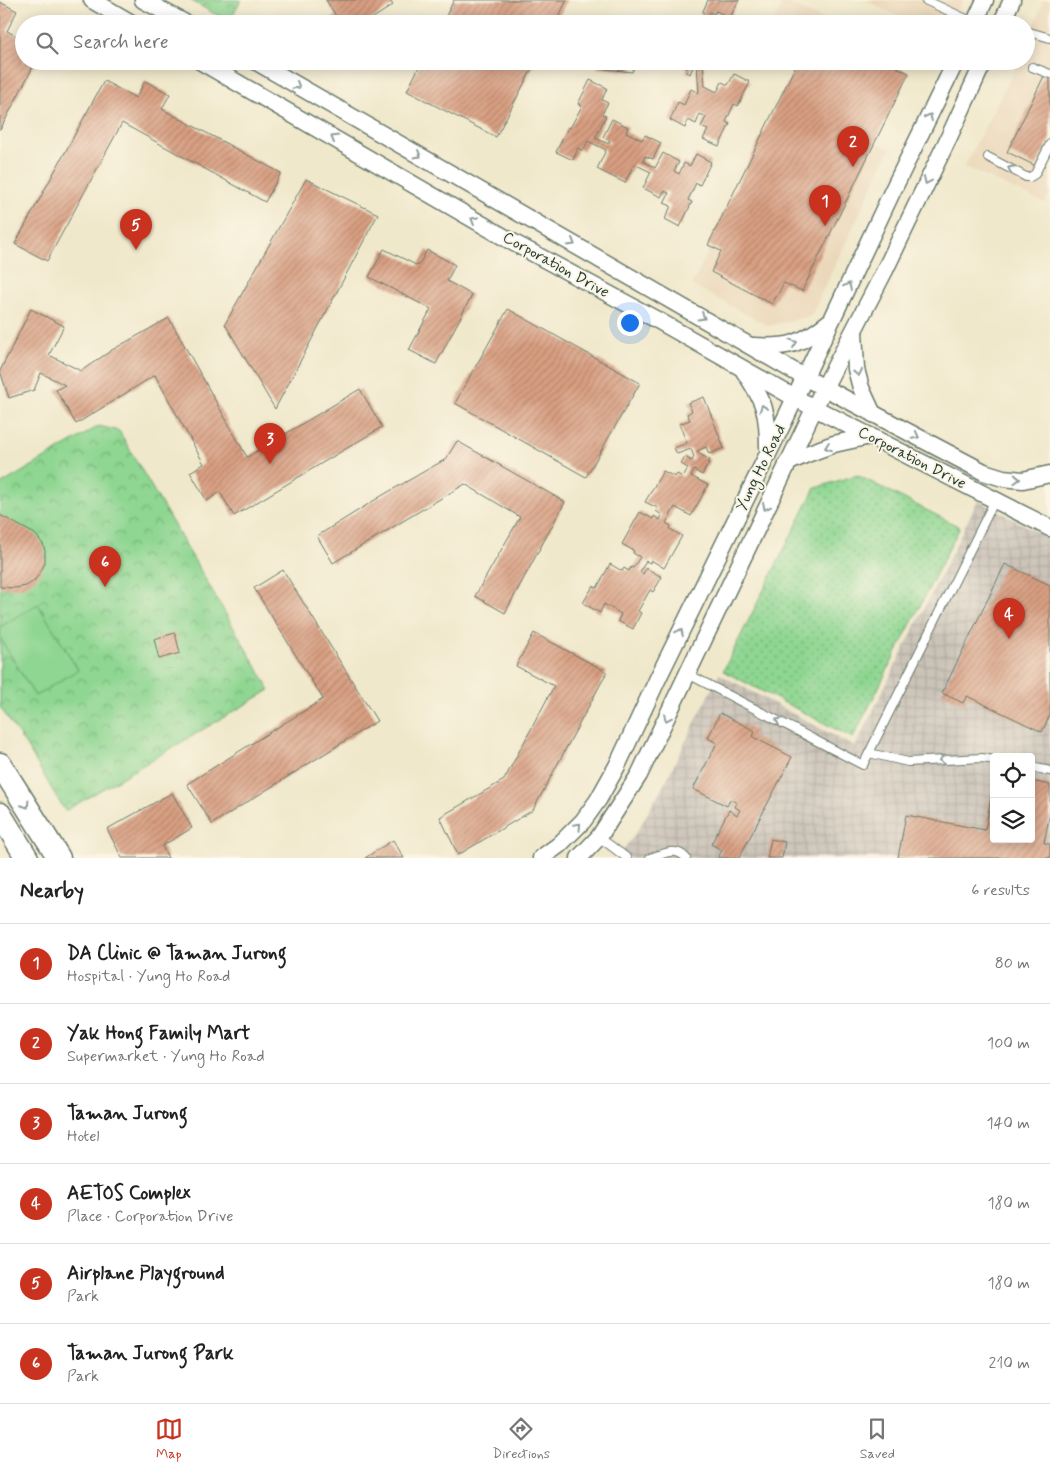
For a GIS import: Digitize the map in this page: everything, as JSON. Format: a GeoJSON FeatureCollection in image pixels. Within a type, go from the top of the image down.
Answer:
{"type":"FeatureCollection","features":[{"type":"Feature","properties":{"kind":"main road"},"geometry":{"type":"LineString","coordinates":[[0,764],[58,858]]}},
{"type":"Feature","properties":{"kind":"main road"},"geometry":{"type":"LineString","coordinates":[[0,814],[27,858]]}},
{"type":"Feature","properties":{"kind":"street"},"geometry":{"type":"LineString","coordinates":[[143,0],[170,15]]}},
{"type":"Feature","properties":{"kind":"street"},"geometry":{"type":"LineString","coordinates":[[981,15],[985,0]]}},
{"type":"Feature","properties":{"kind":"street"},"geometry":{"type":"LineString","coordinates":[[1004,15],[1012,0]]}},
{"type":"Feature","properties":{"kind":"street"},"geometry":{"type":"LineString","coordinates":[[100,2],[119,15]]}},
{"type":"Feature","properties":{"kind":"street","name":"Corporation Drive"},"geometry":{"type":"LineString","coordinates":[[216,70],[516,244],[659,321],[795,398],[1050,528]]}},
{"type":"Feature","properties":{"kind":"street","name":"Corporation Drive"},"geometry":{"type":"LineString","coordinates":[[271,70],[804,377],[984,472],[1003,478],[1022,480],[1050,474]]}},
{"type":"Feature","properties":{"kind":"street","name":"Yung Ho Road"},"geometry":{"type":"LineString","coordinates":[[541,858],[559,845],[583,821],[617,766],[952,70]]}},
{"type":"Feature","properties":{"kind":"street","name":"Yung Ho Road"},"geometry":{"type":"LineString","coordinates":[[579,858],[599,837],[639,775],[787,463],[885,270],[980,70]]}},
{"type":"Feature","properties":{"kind":"street"},"geometry":{"type":"LineString","coordinates":[[751,346],[775,347],[793,344],[813,335],[832,320]]}},
{"type":"Feature","properties":{"kind":"street"},"geometry":{"type":"LineString","coordinates":[[854,329],[856,369],[861,388],[873,414]]}},
{"type":"Feature","properties":{"kind":"street"},"geometry":{"type":"LineString","coordinates":[[741,367],[765,407],[768,427],[768,453]]}},
{"type":"Feature","properties":{"kind":"street"},"geometry":{"type":"LineString","coordinates":[[787,463],[834,444],[870,436]]}},
{"type":"Feature","properties":{"kind":"lane"},"geometry":{"type":"LineString","coordinates":[[925,0],[959,15]]}},
{"type":"Feature","properties":{"kind":"lane"},"geometry":{"type":"LineString","coordinates":[[1035,33],[1049,35]]}},
{"type":"Feature","properties":{"kind":"lane"},"geometry":{"type":"LineString","coordinates":[[1035,68],[1050,74]]}},
{"type":"Feature","properties":{"kind":"lane"},"geometry":{"type":"LineString","coordinates":[[988,157],[1026,177],[1030,177],[1036,174],[1050,144]]}},
{"type":"Feature","properties":{"kind":"lane"},"geometry":{"type":"LineString","coordinates":[[688,674],[863,765],[994,500]]}},
{"type":"Feature","properties":{"kind":"lane"},"geometry":{"type":"LineString","coordinates":[[869,753],[908,762],[982,758],[990,759]]}},
{"type":"Feature","properties":{"kind":"lane"},"geometry":{"type":"LineString","coordinates":[[1035,768],[1050,771]]}},
{"type":"Feature","properties":{"kind":"lane"},"geometry":{"type":"LineString","coordinates":[[599,837],[627,858]]}},
{"type":"Feature","properties":{"kind":"lane"},"geometry":{"type":"LineString","coordinates":[[650,858],[673,851],[680,852],[686,858]]}},
{"type":"Feature","properties":{"kind":"shaded area"},"geometry":{"type":"Polygon","coordinates":[[[865,0],[963,0],[956,15],[894,15],[865,0]]]}},
{"type":"Feature","properties":{"kind":"shaded area"},"geometry":{"type":"Polygon","coordinates":[[[1043,0],[1050,0],[1050,192],[1045,203],[964,167],[1014,70],[1035,70],[1035,23],[1043,0]]]}},
{"type":"Feature","properties":{"kind":"shaded area"},"geometry":{"type":"Polygon","coordinates":[[[783,1],[813,15],[777,15],[783,1]]]}},
{"type":"Feature","properties":{"kind":"shaded area"},"geometry":{"type":"Polygon","coordinates":[[[863,136],[890,149],[811,316],[768,326],[692,285],[712,244],[863,136]]]}},
{"type":"Feature","properties":{"kind":"shaded area"},"geometry":{"type":"Polygon","coordinates":[[[978,500],[1050,539],[1050,858],[617,858],[638,830],[668,777],[719,674],[855,747],[978,500]]]}},
{"type":"Feature","properties":{"kind":"green space"},"geometry":{"type":"Polygon","coordinates":[[[190,0],[241,0],[233,15],[217,15],[190,0]]]}},
{"type":"Feature","properties":{"kind":"green space"},"geometry":{"type":"Polygon","coordinates":[[[99,426],[119,431],[270,690],[65,811],[27,747],[0,707],[0,485],[99,426]]]}},
{"type":"Feature","properties":{"kind":"green space"},"geometry":{"type":"Polygon","coordinates":[[[857,475],[960,527],[853,738],[723,671],[815,488],[857,475]]]}},
{"type":"Feature","properties":{"kind":"green space"},"geometry":{"type":"Polygon","coordinates":[[[38,604],[78,670],[35,696],[0,638],[0,627],[38,604]]]}},
{"type":"Feature","properties":{"kind":"building"},"geometry":{"type":"Polygon","coordinates":[[[326,0],[389,0],[393,5],[378,15],[335,15],[326,0]]]}},
{"type":"Feature","properties":{"kind":"building"},"geometry":{"type":"Polygon","coordinates":[[[454,0],[567,0],[560,15],[446,15],[454,0]]]}},
{"type":"Feature","properties":{"kind":"building"},"geometry":{"type":"Polygon","coordinates":[[[708,0],[739,0],[732,15],[724,15],[716,11],[714,14],[710,12],[710,15],[703,15],[708,0]]]}},
{"type":"Feature","properties":{"kind":"building"},"geometry":{"type":"Polygon","coordinates":[[[0,2],[17,11],[7,31],[15,35],[15,70],[31,70],[0,130],[0,2]]]}},
{"type":"Feature","properties":{"kind":"building"},"geometry":{"type":"Polygon","coordinates":[[[418,70],[531,70],[496,137],[407,91],[418,70]]]}},
{"type":"Feature","properties":{"kind":"building"},"geometry":{"type":"Polygon","coordinates":[[[614,70],[633,70],[632,72],[614,70]]]}},
{"type":"Feature","properties":{"kind":"building"},"geometry":{"type":"Polygon","coordinates":[[[697,70],[704,70],[705,86],[717,92],[722,82],[728,85],[734,74],[750,82],[738,106],[734,104],[726,122],[730,124],[719,146],[703,139],[708,130],[701,127],[706,117],[700,114],[696,124],[688,120],[685,128],[670,120],[678,102],[684,105],[691,89],[699,92],[697,70]]]}},
{"type":"Feature","properties":{"kind":"building"},"geometry":{"type":"Polygon","coordinates":[[[794,70],[903,70],[909,73],[802,291],[784,283],[772,304],[711,272],[721,251],[708,245],[794,70]]]}},
{"type":"Feature","properties":{"kind":"building"},"geometry":{"type":"Polygon","coordinates":[[[1045,74],[1050,77],[1050,138],[1036,166],[1007,152],[1045,74]]]}},
{"type":"Feature","properties":{"kind":"building"},"geometry":{"type":"Polygon","coordinates":[[[590,80],[607,88],[602,100],[608,103],[602,114],[606,116],[595,138],[609,144],[610,141],[603,137],[612,119],[628,127],[626,132],[642,140],[645,135],[661,143],[653,159],[645,156],[643,161],[655,168],[663,153],[679,162],[674,171],[679,174],[684,163],[690,166],[696,154],[711,162],[700,185],[696,183],[688,200],[692,202],[680,227],[665,219],[671,206],[664,203],[669,193],[664,191],[661,197],[643,188],[651,172],[634,164],[625,183],[597,169],[606,150],[588,141],[583,151],[578,148],[573,160],[556,152],[568,127],[570,128],[582,106],[578,104],[590,80]]]}},
{"type":"Feature","properties":{"kind":"building"},"geometry":{"type":"Polygon","coordinates":[[[104,81],[136,98],[145,81],[170,94],[162,109],[281,173],[265,202],[122,123],[47,261],[15,244],[104,81]]]}},
{"type":"Feature","properties":{"kind":"building"},"geometry":{"type":"Polygon","coordinates":[[[306,179],[378,214],[275,409],[225,324],[306,179]]]}},
{"type":"Feature","properties":{"kind":"building"},"geometry":{"type":"Polygon","coordinates":[[[384,249],[418,266],[427,250],[455,265],[447,281],[472,295],[436,364],[409,350],[431,309],[369,277],[384,249]]]}},
{"type":"Feature","properties":{"kind":"building"},"geometry":{"type":"Polygon","coordinates":[[[31,309],[64,326],[49,355],[81,371],[112,350],[169,318],[247,457],[360,389],[382,427],[234,516],[220,492],[207,501],[190,472],[204,464],[155,375],[76,424],[56,390],[65,385],[41,373],[34,390],[9,398],[0,371],[31,309]]]}},
{"type":"Feature","properties":{"kind":"building"},"geometry":{"type":"Polygon","coordinates":[[[508,309],[640,383],[586,477],[455,403],[508,309]]]}},
{"type":"Feature","properties":{"kind":"building"},"geometry":{"type":"Polygon","coordinates":[[[704,397],[724,448],[709,454],[706,447],[697,451],[710,460],[702,475],[694,470],[691,476],[708,485],[691,516],[675,507],[666,523],[671,526],[670,529],[682,536],[664,568],[651,560],[650,563],[646,561],[640,572],[643,574],[646,568],[662,577],[653,592],[650,590],[638,611],[641,613],[633,629],[618,621],[621,614],[604,604],[600,613],[583,603],[593,586],[597,588],[610,564],[622,571],[624,568],[629,571],[640,557],[622,544],[640,512],[653,519],[654,516],[660,520],[662,515],[656,511],[658,508],[645,502],[663,471],[675,477],[677,474],[683,477],[688,468],[681,464],[685,457],[692,461],[694,457],[691,449],[677,454],[674,448],[687,443],[679,424],[690,420],[687,414],[692,411],[688,403],[704,397]]]}},
{"type":"Feature","properties":{"kind":"building"},"geometry":{"type":"Polygon","coordinates":[[[457,441],[565,502],[505,613],[475,596],[520,517],[465,484],[333,563],[317,536],[446,459],[457,441]]]}},
{"type":"Feature","properties":{"kind":"building"},"geometry":{"type":"Polygon","coordinates":[[[0,515],[35,534],[43,544],[45,563],[34,581],[26,586],[15,588],[0,587],[0,515]]]}},
{"type":"Feature","properties":{"kind":"building"},"geometry":{"type":"Polygon","coordinates":[[[1005,564],[1050,585],[1050,715],[1042,732],[967,696],[963,703],[942,693],[1005,564]]]}},
{"type":"Feature","properties":{"kind":"building"},"geometry":{"type":"Polygon","coordinates":[[[283,570],[377,721],[212,824],[187,784],[323,699],[254,588],[283,570]]]}},
{"type":"Feature","properties":{"kind":"building"},"geometry":{"type":"Polygon","coordinates":[[[175,633],[180,653],[159,659],[154,639],[175,633]]]}},
{"type":"Feature","properties":{"kind":"building"},"geometry":{"type":"Polygon","coordinates":[[[534,633],[607,672],[533,810],[458,855],[440,817],[504,780],[554,686],[516,666],[534,633]]]}},
{"type":"Feature","properties":{"kind":"building"},"geometry":{"type":"Polygon","coordinates":[[[720,713],[755,731],[753,737],[792,757],[739,858],[718,858],[722,850],[711,844],[729,810],[737,815],[740,810],[735,807],[737,803],[730,799],[727,806],[693,789],[717,743],[708,738],[720,713]]]}},
{"type":"Feature","properties":{"kind":"building"},"geometry":{"type":"Polygon","coordinates":[[[1035,782],[1050,785],[1050,813],[1044,843],[1050,844],[1050,858],[898,858],[906,815],[985,830],[990,803],[990,843],[1035,843],[1035,782]]]}},
{"type":"Feature","properties":{"kind":"building"},"geometry":{"type":"Polygon","coordinates":[[[172,793],[192,828],[162,846],[168,858],[122,858],[107,829],[172,793]]]}},
{"type":"Feature","properties":{"kind":"building"},"geometry":{"type":"Polygon","coordinates":[[[771,839],[785,842],[782,858],[767,858],[771,839]]]}},
{"type":"Feature","properties":{"kind":"building"},"geometry":{"type":"Polygon","coordinates":[[[393,840],[404,858],[365,858],[393,840]]]}},
{"type":"Feature","properties":{"kind":"place","name":"Yak Hong Family Mart"},"geometry":{"type":"Point","coordinates":[853,167]}},
{"type":"Feature","properties":{"kind":"place","name":"DA Clinic @ Taman Jurong"},"geometry":{"type":"Point","coordinates":[825,226]}},
{"type":"Feature","properties":{"kind":"place","name":"Airplane Playground"},"geometry":{"type":"Point","coordinates":[136,250]}},
{"type":"Feature","properties":{"kind":"place","name":"Taman Jurong"},"geometry":{"type":"Point","coordinates":[270,464]}},
{"type":"Feature","properties":{"kind":"place","name":"Taman Jurong Park"},"geometry":{"type":"Point","coordinates":[105,587]}},
{"type":"Feature","properties":{"kind":"place","name":"AETOS Complex"},"geometry":{"type":"Point","coordinates":[1009,639]}}]}
